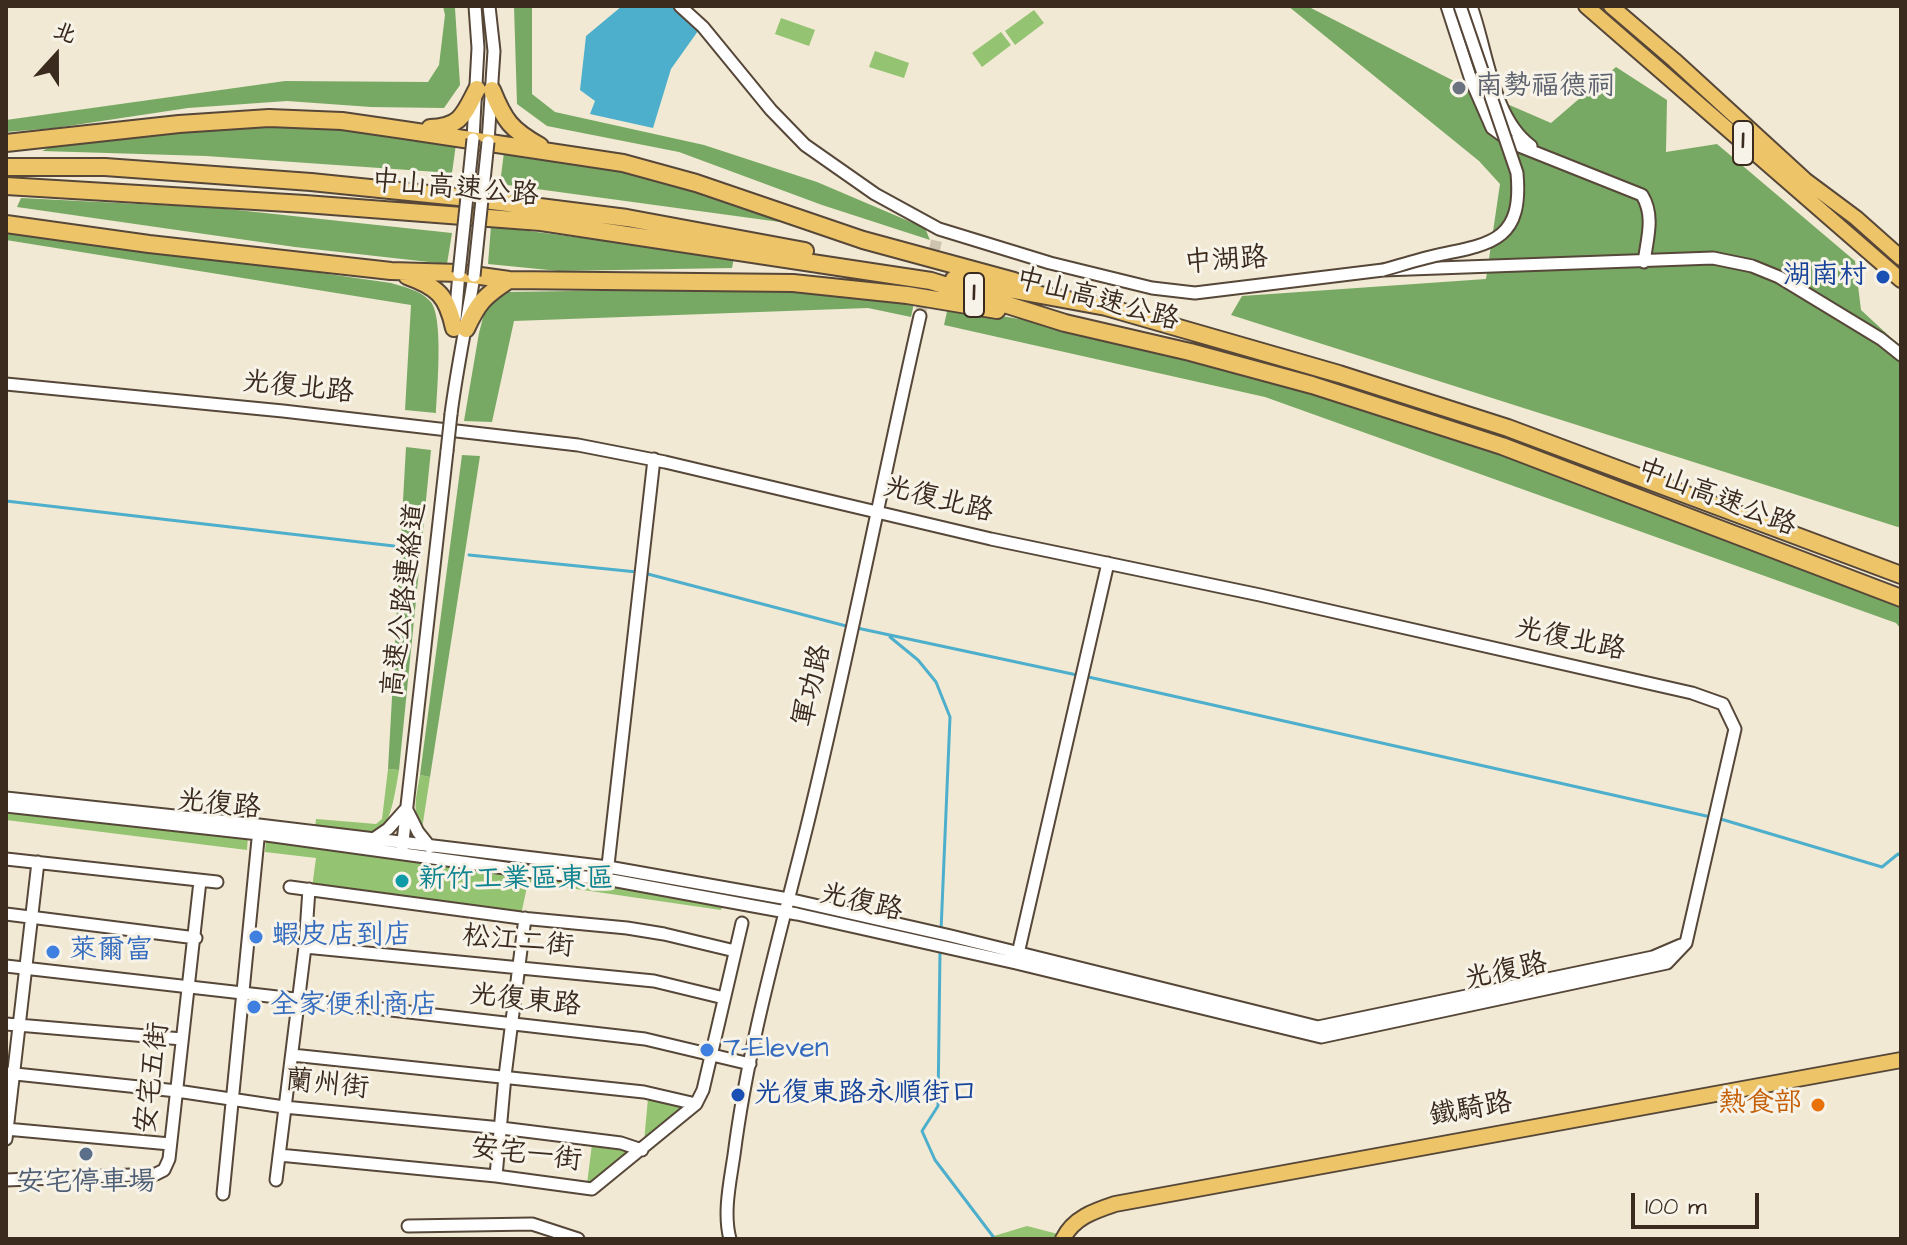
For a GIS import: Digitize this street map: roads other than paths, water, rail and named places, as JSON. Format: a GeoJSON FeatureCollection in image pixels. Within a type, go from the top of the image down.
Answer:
{"type":"FeatureCollection","features":[{"type":"Feature","properties":{"kind":"highway"},"geometry":{"type":"LineString","coordinates":[[404,130],[444,128],[462,119],[485,90],[517,133],[548,151]]}},
{"type":"Feature","properties":{"kind":"highway"},"geometry":{"type":"LineString","coordinates":[[6,143],[179,124],[269,118],[342,121],[548,151],[623,163],[696,183],[863,240],[1106,307]]}},
{"type":"Feature","properties":{"kind":"highway","name":"中山高速公路"},"geometry":{"type":"LineString","coordinates":[[6,167],[105,167],[311,182],[627,218],[1106,307],[1339,374],[1508,428],[1901,575]]}},
{"type":"Feature","properties":{"kind":"highway","name":"中山高速公路"},"geometry":{"type":"LineString","coordinates":[[6,186],[541,222],[931,281],[1065,323],[1312,385],[1502,446],[1901,598]]}},
{"type":"Feature","properties":{"kind":"highway"},"geometry":{"type":"LineString","coordinates":[[6,224],[149,244],[391,271],[509,280],[793,283],[907,295],[1065,323]]}},
{"type":"Feature","properties":{"kind":"highway"},"geometry":{"type":"LineString","coordinates":[[391,271],[429,284],[442,296],[460,329],[486,295],[509,280]]}},
{"type":"Feature","properties":{"kind":"main road","name":"1"},"geometry":{"type":"LineString","coordinates":[[1586,6],[1901,280]]}},
{"type":"Feature","properties":{"kind":"main road","name":"1"},"geometry":{"type":"LineString","coordinates":[[1611,6],[1805,180],[1856,218],[1901,258]]}},
{"type":"Feature","properties":{"kind":"main road","name":"鐵騎路"},"geometry":{"type":"LineString","coordinates":[[1063,1239],[1079,1219],[1115,1204],[1901,1060]]}},
{"type":"Feature","properties":{"kind":"street","name":"高速公路連絡道"},"geometry":{"type":"LineString","coordinates":[[475,6],[485,90]]}},
{"type":"Feature","properties":{"kind":"street","name":"高速公路連絡道"},"geometry":{"type":"LineString","coordinates":[[402,849],[459,351],[485,90],[494,51],[489,6]]}},
{"type":"Feature","properties":{"kind":"street","name":"中湖路"},"geometry":{"type":"LineString","coordinates":[[680,6],[703,27],[771,110],[805,145],[875,194],[939,229],[1050,263],[1152,288],[1195,293],[1383,270],[1713,258],[1752,266],[1779,277],[1881,339],[1901,355]]}},
{"type":"Feature","properties":{"kind":"street"},"geometry":{"type":"LineString","coordinates":[[1447,6],[1471,80],[1492,128],[1514,144],[1642,195],[1650,218],[1644,262]]}},
{"type":"Feature","properties":{"kind":"street"},"geometry":{"type":"LineString","coordinates":[[1383,270],[1480,248],[1504,233],[1515,215],[1519,193],[1517,173],[1460,6]]}},
{"type":"Feature","properties":{"kind":"street"},"geometry":{"type":"LineString","coordinates":[[1471,6],[1507,117],[1522,140],[1541,154]]}},
{"type":"Feature","properties":{"kind":"street","name":"軍功路"},"geometry":{"type":"LineString","coordinates":[[730,1239],[727,1226],[728,1195],[750,1064],[855,615],[920,316]]}},
{"type":"Feature","properties":{"kind":"street","name":"光復北路"},"geometry":{"type":"LineString","coordinates":[[6,384],[505,435],[654,459],[991,539],[1667,687],[1723,704],[1735,729],[1714,827]]}},
{"type":"Feature","properties":{"kind":"street"},"geometry":{"type":"LineString","coordinates":[[607,873],[654,459]]}},
{"type":"Feature","properties":{"kind":"street"},"geometry":{"type":"LineString","coordinates":[[1017,957],[1108,563]]}},
{"type":"Feature","properties":{"kind":"street","name":"光復路"},"geometry":{"type":"LineString","coordinates":[[6,798],[607,873]]}},
{"type":"Feature","properties":{"kind":"street","name":"光復路"},"geometry":{"type":"LineString","coordinates":[[6,806],[372,840],[402,849],[430,847],[607,873],[786,905],[1017,957],[1321,1037],[1667,963],[1686,943],[1714,827]]}},
{"type":"Feature","properties":{"kind":"street"},"geometry":{"type":"LineString","coordinates":[[372,840],[388,829],[406,808],[430,847]]}},
{"type":"Feature","properties":{"kind":"street"},"geometry":{"type":"LineString","coordinates":[[223,1194],[259,829]]}},
{"type":"Feature","properties":{"kind":"street"},"geometry":{"type":"LineString","coordinates":[[6,859],[217,882]]}},
{"type":"Feature","properties":{"kind":"street"},"geometry":{"type":"LineString","coordinates":[[6,1139],[12,1024],[26,968],[38,862]]}},
{"type":"Feature","properties":{"kind":"street","name":"安宅五街"},"geometry":{"type":"LineString","coordinates":[[6,1180],[156,1174],[164,1170],[169,1159],[200,881]]}},
{"type":"Feature","properties":{"kind":"street"},"geometry":{"type":"LineString","coordinates":[[290,887],[652,932],[735,951]]}},
{"type":"Feature","properties":{"kind":"street"},"geometry":{"type":"LineString","coordinates":[[276,1180],[305,947],[309,889]]}},
{"type":"Feature","properties":{"kind":"street"},"geometry":{"type":"LineString","coordinates":[[6,914],[196,938]]}},
{"type":"Feature","properties":{"kind":"street"},"geometry":{"type":"LineString","coordinates":[[496,1176],[525,918]]}},
{"type":"Feature","properties":{"kind":"street"},"geometry":{"type":"LineString","coordinates":[[292,1055],[647,1093],[696,1104],[703,1090],[742,923]]}},
{"type":"Feature","properties":{"kind":"street","name":"松江二街"},"geometry":{"type":"LineString","coordinates":[[305,947],[654,981],[724,998]]}},
{"type":"Feature","properties":{"kind":"street","name":"光復東路"},"geometry":{"type":"LineString","coordinates":[[6,966],[645,1039],[750,1064]]}},
{"type":"Feature","properties":{"kind":"street"},"geometry":{"type":"LineString","coordinates":[[12,1024],[182,1039]]}},
{"type":"Feature","properties":{"kind":"street","name":"蘭州街"},"geometry":{"type":"LineString","coordinates":[[10,1074],[177,1091],[284,1107],[501,1128],[621,1143],[642,1150]]}},
{"type":"Feature","properties":{"kind":"street","name":"安宅一街"},"geometry":{"type":"LineString","coordinates":[[279,1155],[496,1176],[592,1189],[696,1104]]}},
{"type":"Feature","properties":{"kind":"street"},"geometry":{"type":"LineString","coordinates":[[6,1129],[170,1144]]}},
{"type":"Feature","properties":{"kind":"street"},"geometry":{"type":"LineString","coordinates":[[408,1226],[532,1224],[578,1239]]}},
{"type":"Feature","properties":{"kind":"water"},"geometry":{"type":"Polygon","coordinates":[[[622,6],[674,6],[697,24],[698,31],[671,69],[653,128],[590,114],[595,101],[580,90],[586,36],[622,6]]]}},
{"type":"Feature","properties":{"kind":"waterway"},"geometry":{"type":"LineString","coordinates":[[6,501],[394,546]]}},
{"type":"Feature","properties":{"kind":"waterway"},"geometry":{"type":"LineString","coordinates":[[469,555],[637,572]]}},
{"type":"Feature","properties":{"kind":"waterway"},"geometry":{"type":"LineString","coordinates":[[644,573],[850,627]]}},
{"type":"Feature","properties":{"kind":"waterway"},"geometry":{"type":"LineString","coordinates":[[857,628],[1077,675]]}},
{"type":"Feature","properties":{"kind":"waterway"},"geometry":{"type":"LineString","coordinates":[[890,637],[918,660],[936,682],[950,717],[941,931]]}},
{"type":"Feature","properties":{"kind":"waterway"},"geometry":{"type":"LineString","coordinates":[[1084,676],[1724,820],[1882,867],[1898,854],[1901,855]]}},
{"type":"Feature","properties":{"kind":"waterway"},"geometry":{"type":"LineString","coordinates":[[940,951],[938,1106],[922,1131],[935,1160],[995,1239]]}},
{"type":"Feature","properties":{"kind":"tunnel"},"geometry":{"type":"LineString","coordinates":[[920,316],[939,229]]}},
{"type":"Feature","properties":{"kind":"place","name":"南勢福德祠"},"geometry":{"type":"Point","coordinates":[1459,88]}},
{"type":"Feature","properties":{"kind":"place","name":"湖南村"},"geometry":{"type":"Point","coordinates":[1883,277]}},
{"type":"Feature","properties":{"kind":"place","name":"新竹工業區東區"},"geometry":{"type":"Point","coordinates":[402,881]}},
{"type":"Feature","properties":{"kind":"place","name":"蝦皮店到店"},"geometry":{"type":"Point","coordinates":[256,937]}},
{"type":"Feature","properties":{"kind":"place","name":"萊爾富"},"geometry":{"type":"Point","coordinates":[53,952]}},
{"type":"Feature","properties":{"kind":"place","name":"全家便利商店"},"geometry":{"type":"Point","coordinates":[254,1007]}},
{"type":"Feature","properties":{"kind":"place","name":"7-Eleven"},"geometry":{"type":"Point","coordinates":[707,1050]}},
{"type":"Feature","properties":{"kind":"place","name":"光復東路永順街口"},"geometry":{"type":"Point","coordinates":[738,1095]}},
{"type":"Feature","properties":{"kind":"place","name":"熱食部"},"geometry":{"type":"Point","coordinates":[1818,1105]}},
{"type":"Feature","properties":{"kind":"place","name":"安宅停車場"},"geometry":{"type":"Point","coordinates":[86,1154]}}]}
